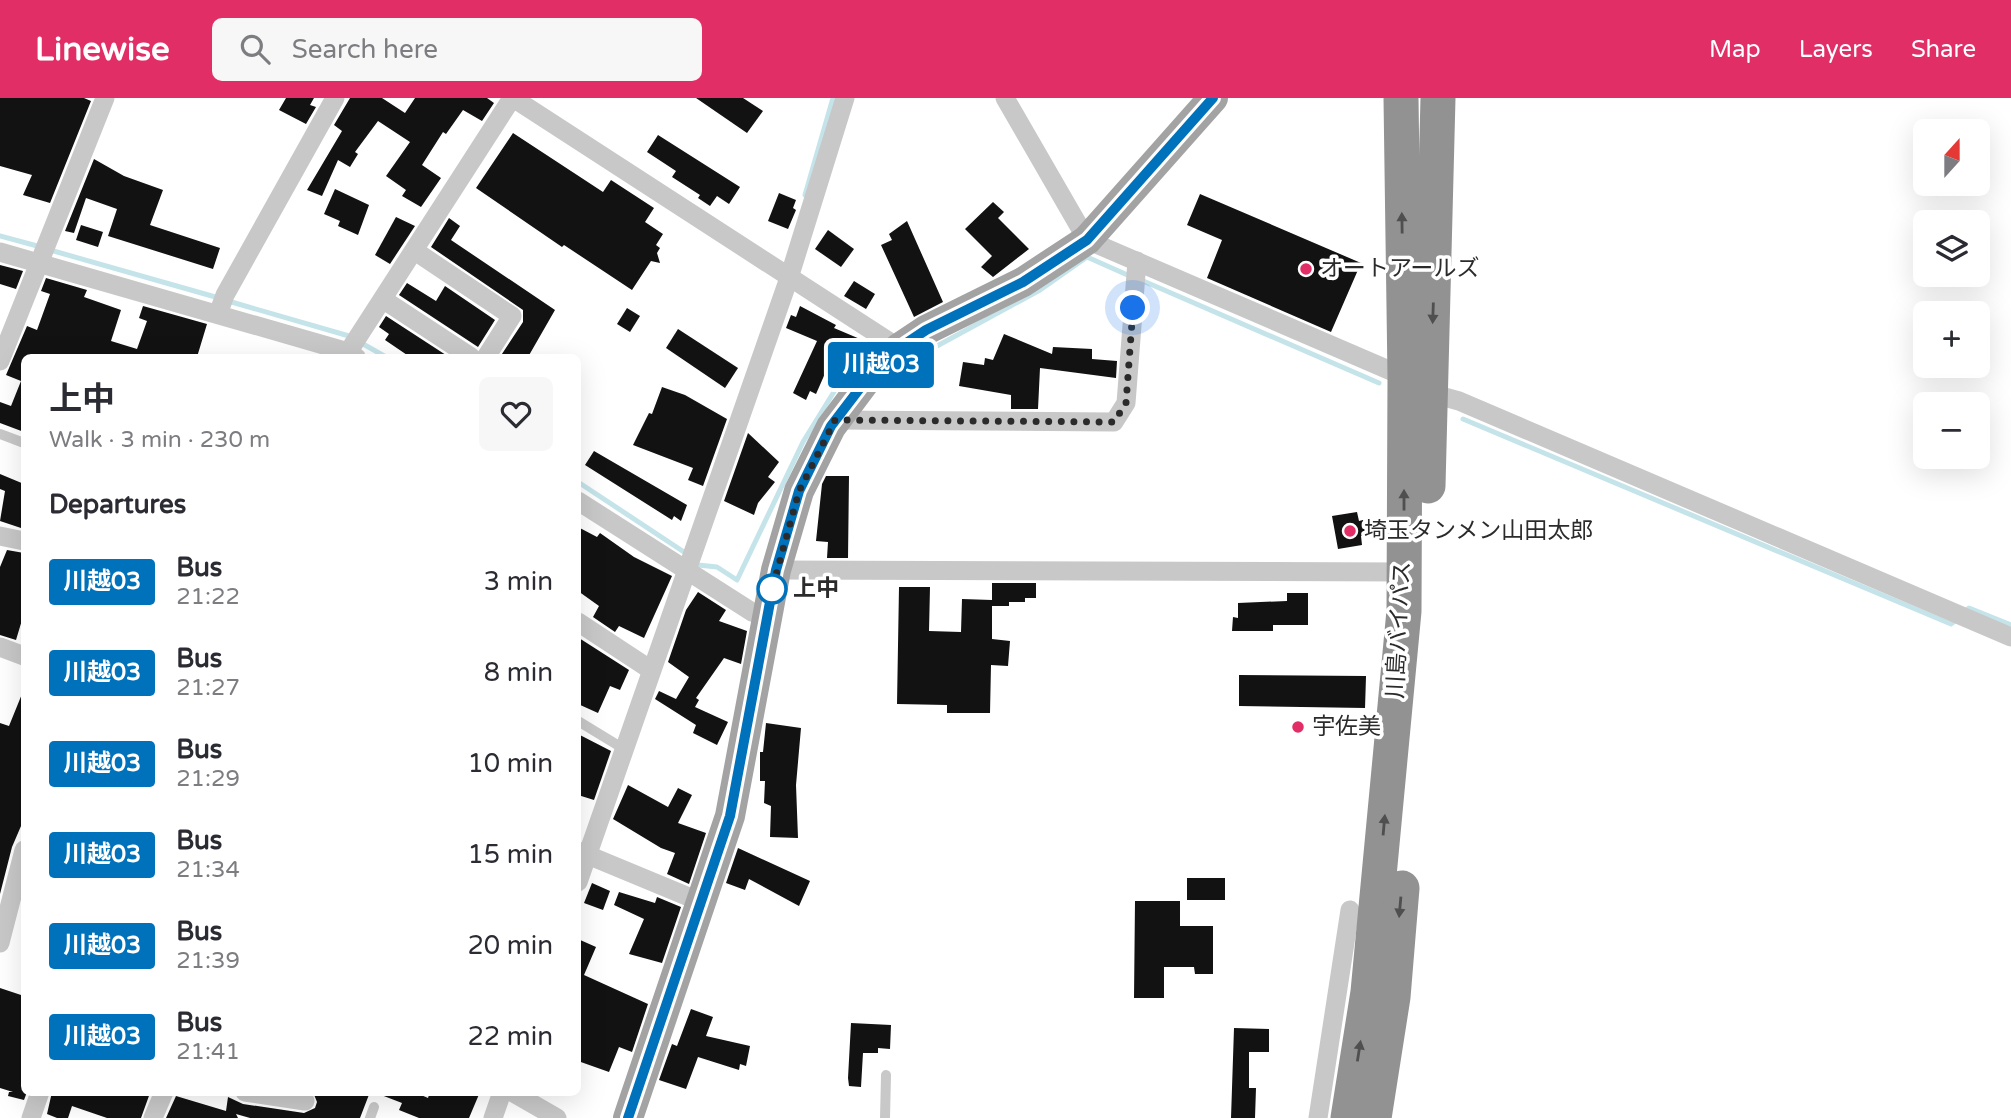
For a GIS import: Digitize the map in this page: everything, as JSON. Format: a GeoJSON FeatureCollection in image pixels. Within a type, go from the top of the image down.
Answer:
{"type":"FeatureCollection","features":[{"type":"Feature","properties":{"kind":"highway","name":"川島バイパス"},"geometry":{"type":"LineString","coordinates":[[1374,1118],[1393,997],[1423,629],[1418,385],[1401,98]]}},
{"type":"Feature","properties":{"kind":"highway","name":"川島バイパス"},"geometry":{"type":"LineString","coordinates":[[1348,1118],[1368,992],[1404,611],[1404,572],[1438,98]]}},
{"type":"Feature","properties":{"kind":"main road"},"geometry":{"type":"LineString","coordinates":[[628,1118],[730,816],[766,616],[799,491],[835,420],[870,375],[899,348],[926,330],[1023,282],[1087,240],[1213,98]]}},
{"type":"Feature","properties":{"kind":"street"},"geometry":{"type":"LineString","coordinates":[[0,361],[105,98]]}},
{"type":"Feature","properties":{"kind":"street"},"geometry":{"type":"LineString","coordinates":[[222,305],[335,98]]}},
{"type":"Feature","properties":{"kind":"street"},"geometry":{"type":"LineString","coordinates":[[0,252],[43,253],[222,305],[352,350],[512,98],[899,348]]}},
{"type":"Feature","properties":{"kind":"street"},"geometry":{"type":"LineString","coordinates":[[701,902],[582,852],[624,749],[789,278],[845,98]]}},
{"type":"Feature","properties":{"kind":"street"},"geometry":{"type":"LineString","coordinates":[[1005,98],[1087,240],[1418,385],[2011,637]]}},
{"type":"Feature","properties":{"kind":"street"},"geometry":{"type":"LineString","coordinates":[[415,251],[512,316],[488,354]]}},
{"type":"Feature","properties":{"kind":"street"},"geometry":{"type":"LineString","coordinates":[[835,420],[1114,422],[1126,403],[1137,261]]}},
{"type":"Feature","properties":{"kind":"street"},"geometry":{"type":"LineString","coordinates":[[384,300],[466,354]]}},
{"type":"Feature","properties":{"kind":"street"},"geometry":{"type":"LineString","coordinates":[[581,503],[752,612],[766,616]]}},
{"type":"Feature","properties":{"kind":"street"},"geometry":{"type":"LineString","coordinates":[[0,536],[21,540]]}},
{"type":"Feature","properties":{"kind":"street"},"geometry":{"type":"LineString","coordinates":[[776,570],[1404,572]]}},
{"type":"Feature","properties":{"kind":"street"},"geometry":{"type":"LineString","coordinates":[[581,624],[652,670]]}},
{"type":"Feature","properties":{"kind":"street"},"geometry":{"type":"LineString","coordinates":[[0,647],[21,655]]}},
{"type":"Feature","properties":{"kind":"street"},"geometry":{"type":"LineString","coordinates":[[0,943],[20,887]]}},
{"type":"Feature","properties":{"kind":"street"},"geometry":{"type":"LineString","coordinates":[[1318,1118],[1350,910]]}},
{"type":"Feature","properties":{"kind":"street"},"geometry":{"type":"LineString","coordinates":[[31,1118],[39,1096]]}},
{"type":"Feature","properties":{"kind":"street"},"geometry":{"type":"LineString","coordinates":[[153,1118],[162,1096]]}},
{"type":"Feature","properties":{"kind":"street"},"geometry":{"type":"LineString","coordinates":[[288,1096],[305,1101]]}},
{"type":"Feature","properties":{"kind":"street"},"geometry":{"type":"LineString","coordinates":[[494,1118],[501,1096]]}},
{"type":"Feature","properties":{"kind":"street"},"geometry":{"type":"LineString","coordinates":[[519,1096],[556,1118]]}},
{"type":"Feature","properties":{"kind":"lane"},"geometry":{"type":"LineString","coordinates":[[0,434],[21,442]]}},
{"type":"Feature","properties":{"kind":"lane"},"geometry":{"type":"LineString","coordinates":[[581,723],[624,749]]}},
{"type":"Feature","properties":{"kind":"lane"},"geometry":{"type":"LineString","coordinates":[[884,1118],[886,1075]]}},
{"type":"Feature","properties":{"kind":"lane"},"geometry":{"type":"LineString","coordinates":[[370,1118],[374,1107]]}},
{"type":"Feature","properties":{"kind":"building"},"geometry":{"type":"Polygon","coordinates":[[[0,98],[84,98],[91,101],[50,203],[23,195],[32,175],[0,166],[0,98]]]}},
{"type":"Feature","properties":{"kind":"building"},"geometry":{"type":"Polygon","coordinates":[[[286,98],[314,98],[310,105],[316,107],[306,124],[279,110],[286,98]]]}},
{"type":"Feature","properties":{"kind":"building"},"geometry":{"type":"Polygon","coordinates":[[[350,98],[382,98],[405,113],[415,98],[487,98],[494,103],[482,121],[463,110],[446,134],[443,132],[422,165],[441,178],[421,207],[402,196],[406,190],[386,176],[410,142],[378,121],[355,152],[358,154],[350,167],[338,160],[322,196],[307,190],[342,131],[334,125],[350,98]]]}},
{"type":"Feature","properties":{"kind":"building"},"geometry":{"type":"Polygon","coordinates":[[[696,98],[743,98],[763,111],[747,133],[696,98]]]}},
{"type":"Feature","properties":{"kind":"building"},"geometry":{"type":"Polygon","coordinates":[[[513,133],[603,192],[611,180],[654,208],[645,222],[663,234],[656,245],[660,248],[657,253],[660,263],[651,261],[632,290],[564,245],[562,247],[476,188],[513,133]]]}},
{"type":"Feature","properties":{"kind":"building"},"geometry":{"type":"Polygon","coordinates":[[[658,135],[740,187],[729,204],[717,196],[710,206],[698,198],[700,195],[672,177],[676,171],[647,152],[658,135]]]}},
{"type":"Feature","properties":{"kind":"building"},"geometry":{"type":"Polygon","coordinates":[[[94,159],[124,176],[163,190],[150,225],[220,248],[213,269],[108,236],[117,209],[86,198],[74,233],[65,231],[94,159]]]}},
{"type":"Feature","properties":{"kind":"building"},"geometry":{"type":"Polygon","coordinates":[[[335,189],[369,205],[358,235],[338,226],[340,221],[324,214],[335,189]]]}},
{"type":"Feature","properties":{"kind":"building"},"geometry":{"type":"Polygon","coordinates":[[[779,193],[796,200],[793,208],[796,210],[788,229],[768,221],[779,193]]]}},
{"type":"Feature","properties":{"kind":"building","name":"オートアールズ"},"geometry":{"type":"Polygon","coordinates":[[[1200,194],[1361,263],[1331,332],[1207,278],[1222,240],[1187,225],[1200,194]]]}},
{"type":"Feature","properties":{"kind":"building"},"geometry":{"type":"Polygon","coordinates":[[[993,202],[1004,212],[998,218],[1029,249],[993,277],[981,267],[992,256],[965,229],[993,202]]]}},
{"type":"Feature","properties":{"kind":"building"},"geometry":{"type":"Polygon","coordinates":[[[396,217],[415,226],[390,264],[375,255],[396,217]]]}},
{"type":"Feature","properties":{"kind":"building"},"geometry":{"type":"Polygon","coordinates":[[[449,218],[460,226],[451,240],[555,310],[530,354],[502,354],[523,322],[523,310],[431,247],[449,218]]]}},
{"type":"Feature","properties":{"kind":"building"},"geometry":{"type":"Polygon","coordinates":[[[907,221],[943,302],[914,317],[881,245],[892,240],[889,234],[907,221]]]}},
{"type":"Feature","properties":{"kind":"building"},"geometry":{"type":"Polygon","coordinates":[[[81,225],[103,232],[98,247],[76,240],[81,225]]]}},
{"type":"Feature","properties":{"kind":"building"},"geometry":{"type":"Polygon","coordinates":[[[828,230],[854,249],[841,267],[815,249],[828,230]]]}},
{"type":"Feature","properties":{"kind":"building"},"geometry":{"type":"Polygon","coordinates":[[[0,265],[23,271],[16,289],[0,284],[0,265]]]}},
{"type":"Feature","properties":{"kind":"building"},"geometry":{"type":"Polygon","coordinates":[[[46,278],[87,290],[84,297],[121,310],[111,341],[137,349],[147,321],[139,318],[143,306],[207,324],[198,354],[21,354],[21,381],[6,375],[27,326],[37,330],[50,294],[41,291],[46,278]]]}},
{"type":"Feature","properties":{"kind":"building"},"geometry":{"type":"Polygon","coordinates":[[[854,281],[875,294],[866,309],[844,296],[854,281]]]}},
{"type":"Feature","properties":{"kind":"building"},"geometry":{"type":"Polygon","coordinates":[[[407,283],[436,301],[445,286],[495,320],[478,347],[399,295],[407,283]]]}},
{"type":"Feature","properties":{"kind":"building"},"geometry":{"type":"Polygon","coordinates":[[[800,306],[836,325],[834,328],[860,339],[848,359],[834,353],[816,394],[810,391],[806,400],[793,393],[817,341],[786,328],[791,315],[796,317],[800,306]]]}},
{"type":"Feature","properties":{"kind":"building"},"geometry":{"type":"Polygon","coordinates":[[[627,308],[640,316],[630,332],[617,324],[627,308]]]}},
{"type":"Feature","properties":{"kind":"building"},"geometry":{"type":"Polygon","coordinates":[[[386,316],[444,354],[406,354],[385,340],[389,334],[379,327],[386,316]]]}},
{"type":"Feature","properties":{"kind":"building"},"geometry":{"type":"Polygon","coordinates":[[[678,329],[738,368],[725,388],[666,348],[678,329]]]}},
{"type":"Feature","properties":{"kind":"building"},"geometry":{"type":"Polygon","coordinates":[[[1004,334],[1052,354],[1053,347],[1092,349],[1092,359],[1117,361],[1116,378],[1040,368],[1038,409],[1011,409],[1011,395],[959,386],[963,362],[984,365],[985,358],[993,360],[1004,334]]]}},
{"type":"Feature","properties":{"kind":"building"},"geometry":{"type":"Polygon","coordinates":[[[21,381],[21,431],[0,423],[0,402],[11,406],[21,381]]]}},
{"type":"Feature","properties":{"kind":"building"},"geometry":{"type":"Polygon","coordinates":[[[662,387],[685,395],[727,419],[703,486],[688,480],[693,468],[633,445],[649,413],[652,414],[662,387]]]}},
{"type":"Feature","properties":{"kind":"building"},"geometry":{"type":"Polygon","coordinates":[[[748,433],[779,462],[768,477],[775,482],[758,503],[754,515],[724,501],[748,433]]]}},
{"type":"Feature","properties":{"kind":"building"},"geometry":{"type":"Polygon","coordinates":[[[594,451],[687,505],[681,521],[674,516],[672,520],[585,465],[594,451]]]}},
{"type":"Feature","properties":{"kind":"building"},"geometry":{"type":"Polygon","coordinates":[[[0,474],[21,483],[21,528],[0,521],[5,491],[0,489],[0,474]]]}},
{"type":"Feature","properties":{"kind":"building"},"geometry":{"type":"Polygon","coordinates":[[[826,476],[849,476],[848,558],[827,558],[828,542],[816,541],[822,484],[826,476]]]}},
{"type":"Feature","properties":{"kind":"building","name":"埼玉タンメン山田太郎"},"geometry":{"type":"Polygon","coordinates":[[[1357,512],[1359,521],[1363,520],[1366,535],[1361,536],[1362,545],[1338,549],[1332,516],[1357,512]]]}},
{"type":"Feature","properties":{"kind":"building"},"geometry":{"type":"Polygon","coordinates":[[[581,529],[597,537],[600,533],[634,557],[672,576],[644,638],[619,626],[615,632],[593,617],[599,606],[581,593],[581,529]]]}},
{"type":"Feature","properties":{"kind":"building"},"geometry":{"type":"Polygon","coordinates":[[[7,550],[21,552],[21,623],[16,640],[0,635],[0,567],[7,550]]]}},
{"type":"Feature","properties":{"kind":"building"},"geometry":{"type":"Polygon","coordinates":[[[992,583],[1036,583],[1036,598],[1025,598],[1025,602],[1009,602],[1009,606],[992,606],[992,639],[1010,641],[1008,666],[991,665],[990,713],[947,713],[947,705],[897,704],[899,587],[930,587],[929,631],[961,632],[962,599],[992,600],[992,583]]]}},
{"type":"Feature","properties":{"kind":"building"},"geometry":{"type":"Polygon","coordinates":[[[698,592],[726,610],[719,621],[747,631],[741,664],[724,658],[696,698],[699,700],[695,707],[728,722],[717,745],[693,733],[696,725],[655,699],[659,691],[676,699],[689,677],[668,662],[686,610],[698,592]]]}},
{"type":"Feature","properties":{"kind":"building"},"geometry":{"type":"Polygon","coordinates":[[[1287,593],[1308,593],[1308,625],[1273,625],[1273,631],[1232,631],[1233,617],[1238,618],[1238,603],[1287,601],[1287,593]]]}},
{"type":"Feature","properties":{"kind":"building"},"geometry":{"type":"Polygon","coordinates":[[[581,639],[629,670],[620,690],[610,686],[598,713],[581,705],[581,639]]]}},
{"type":"Feature","properties":{"kind":"building"},"geometry":{"type":"Polygon","coordinates":[[[1239,675],[1366,676],[1365,708],[1239,706],[1239,675]]]}},
{"type":"Feature","properties":{"kind":"building"},"geometry":{"type":"Polygon","coordinates":[[[21,696],[21,826],[12,847],[0,894],[0,723],[9,726],[21,696]]]}},
{"type":"Feature","properties":{"kind":"building"},"geometry":{"type":"Polygon","coordinates":[[[766,723],[801,728],[796,785],[798,838],[770,837],[771,806],[764,803],[765,781],[760,781],[760,752],[763,752],[766,723]]]}},
{"type":"Feature","properties":{"kind":"building"},"geometry":{"type":"Polygon","coordinates":[[[581,736],[611,751],[594,800],[581,796],[581,736]]]}},
{"type":"Feature","properties":{"kind":"building"},"geometry":{"type":"Polygon","coordinates":[[[628,785],[668,807],[678,788],[692,795],[678,823],[706,833],[689,884],[667,874],[675,853],[661,848],[613,819],[628,785]]]}},
{"type":"Feature","properties":{"kind":"building"},"geometry":{"type":"Polygon","coordinates":[[[738,848],[810,881],[799,906],[749,879],[745,890],[726,883],[738,848]]]}},
{"type":"Feature","properties":{"kind":"building"},"geometry":{"type":"Polygon","coordinates":[[[1187,878],[1225,878],[1225,900],[1187,900],[1187,878]]]}},
{"type":"Feature","properties":{"kind":"building"},"geometry":{"type":"Polygon","coordinates":[[[592,883],[610,891],[603,910],[584,903],[592,883]]]}},
{"type":"Feature","properties":{"kind":"building"},"geometry":{"type":"Polygon","coordinates":[[[619,892],[655,903],[657,897],[681,907],[662,963],[629,954],[644,919],[614,905],[619,892]]]}},
{"type":"Feature","properties":{"kind":"building"},"geometry":{"type":"Polygon","coordinates":[[[1135,901],[1180,901],[1180,926],[1213,926],[1213,974],[1195,974],[1194,967],[1164,967],[1164,998],[1134,998],[1135,901]]]}},
{"type":"Feature","properties":{"kind":"building"},"geometry":{"type":"Polygon","coordinates":[[[581,940],[596,947],[584,975],[648,1004],[632,1052],[619,1047],[609,1072],[581,1062],[581,940]]]}},
{"type":"Feature","properties":{"kind":"building"},"geometry":{"type":"Polygon","coordinates":[[[0,988],[21,995],[21,1096],[26,1096],[24,1100],[8,1096],[9,1092],[13,1092],[0,1088],[0,988]]]}},
{"type":"Feature","properties":{"kind":"building"},"geometry":{"type":"Polygon","coordinates":[[[691,1009],[713,1017],[706,1036],[750,1046],[746,1066],[740,1064],[739,1070],[698,1057],[686,1089],[659,1080],[672,1044],[677,1046],[691,1009]]]}},
{"type":"Feature","properties":{"kind":"building"},"geometry":{"type":"Polygon","coordinates":[[[851,1023],[891,1025],[890,1049],[878,1048],[878,1053],[863,1053],[861,1087],[849,1086],[851,1023]]]}},
{"type":"Feature","properties":{"kind":"building"},"geometry":{"type":"Polygon","coordinates":[[[1234,1028],[1269,1029],[1269,1052],[1249,1052],[1249,1088],[1256,1088],[1255,1118],[1231,1118],[1234,1028]]]}},
{"type":"Feature","properties":{"kind":"building"},"geometry":{"type":"Polygon","coordinates":[[[51,1096],[149,1096],[141,1118],[107,1118],[72,1106],[68,1118],[47,1114],[51,1096]]]}},
{"type":"Feature","properties":{"kind":"building"},"geometry":{"type":"Polygon","coordinates":[[[176,1096],[226,1111],[228,1097],[243,1104],[304,1113],[315,1108],[317,1102],[315,1096],[368,1096],[360,1118],[250,1118],[236,1114],[238,1118],[166,1118],[176,1096]]]}},
{"type":"Feature","properties":{"kind":"building"},"geometry":{"type":"Polygon","coordinates":[[[384,1096],[478,1096],[469,1118],[419,1118],[399,1110],[402,1103],[384,1096]]]}},
{"type":"Feature","properties":{"kind":"waterway"},"geometry":{"type":"LineString","coordinates":[[805,195],[833,98]]}},
{"type":"Feature","properties":{"kind":"waterway"},"geometry":{"type":"LineString","coordinates":[[0,236],[41,247]]}},
{"type":"Feature","properties":{"kind":"waterway"},"geometry":{"type":"LineString","coordinates":[[50,250],[219,298]]}},
{"type":"Feature","properties":{"kind":"waterway"},"geometry":{"type":"LineString","coordinates":[[915,358],[1040,290],[1087,257],[1132,277]]}},
{"type":"Feature","properties":{"kind":"waterway"},"geometry":{"type":"LineString","coordinates":[[1141,280],[1379,383]]}},
{"type":"Feature","properties":{"kind":"waterway"},"geometry":{"type":"LineString","coordinates":[[228,301],[349,336],[381,354]]}},
{"type":"Feature","properties":{"kind":"waterway"},"geometry":{"type":"LineString","coordinates":[[694,561],[698,565],[717,567],[737,580],[803,442],[856,356],[871,350]]}},
{"type":"Feature","properties":{"kind":"waterway"},"geometry":{"type":"LineString","coordinates":[[1463,419],[1951,624],[1956,620]]}},
{"type":"Feature","properties":{"kind":"waterway"},"geometry":{"type":"LineString","coordinates":[[581,484],[687,554]]}},
{"type":"Feature","properties":{"kind":"waterway"},"geometry":{"type":"LineString","coordinates":[[1963,613],[1969,608],[2011,625]]}},
{"type":"Feature","properties":{"kind":"bus line","name":"川越03"},"geometry":{"type":"LineString","coordinates":[[628,1118],[730,816],[776,570],[799,491],[831,426],[849,399],[899,348],[926,330],[1023,282],[1087,240],[1213,98]]}},
{"type":"Feature","properties":{"kind":"place","name":"オートアールズ"},"geometry":{"type":"Point","coordinates":[1306,269]}},
{"type":"Feature","properties":{"kind":"place","name":"埼玉タンメン山田太郎"},"geometry":{"type":"Point","coordinates":[1350,531]}},
{"type":"Feature","properties":{"kind":"place","name":"上中"},"geometry":{"type":"Point","coordinates":[772,589]}},
{"type":"Feature","properties":{"kind":"place","name":"宇佐美"},"geometry":{"type":"Point","coordinates":[1298,727]}},
{"type":"Feature","properties":{"kind":"route"},"geometry":{"type":"LineString","coordinates":[[772,589],[771,593],[799,491],[835,420],[1114,422],[1126,403],[1133,308]]}}]}
